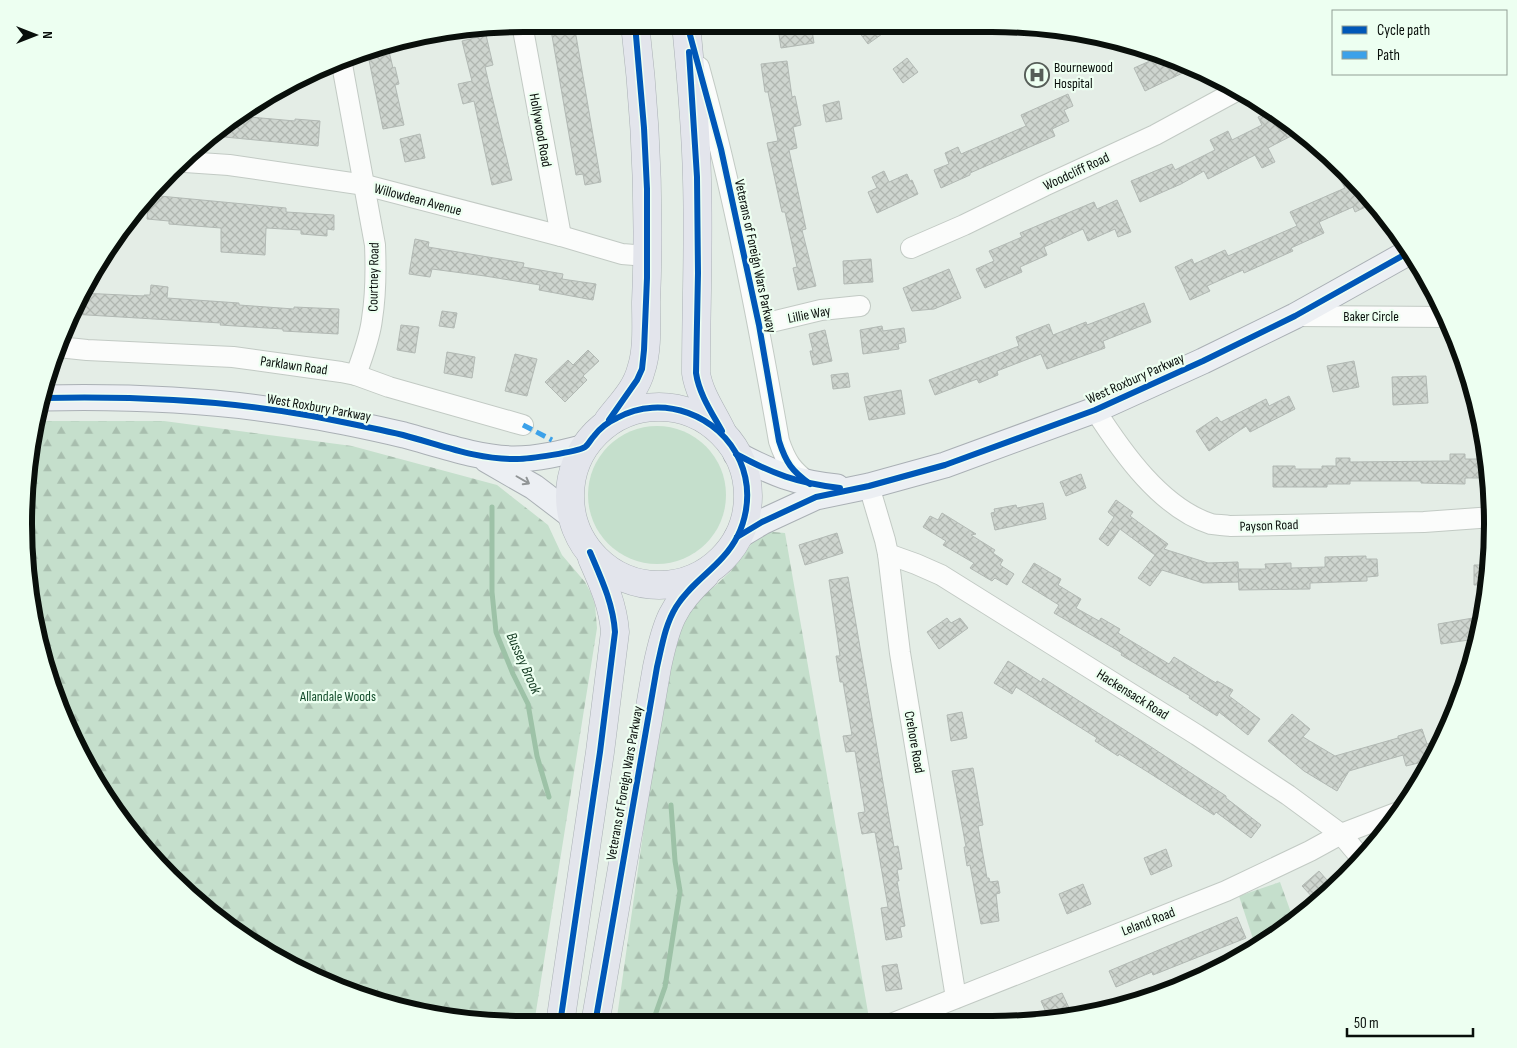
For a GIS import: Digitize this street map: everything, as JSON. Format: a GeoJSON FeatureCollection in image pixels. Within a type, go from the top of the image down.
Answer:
{"type":"FeatureCollection","features":[{"type":"Feature","properties":{"kind":"highway"},"geometry":{"type":"LineString","coordinates":[[604,426],[623,414],[653,407],[668,408],[683,411],[704,420],[716,429],[731,447],[746,480],[747,500],[744,519],[737,537],[716,564],[700,575],[681,582],[650,584],[631,581],[604,566],[590,552],[578,533],[572,516],[571,482],[576,465],[585,447],[604,426],[632,389],[642,369],[646,326],[647,256],[644,128],[636,32]]}},
{"type":"Feature","properties":{"kind":"highway","name":"Veterans of Foreign Wars Parkway"},"geometry":{"type":"LineString","coordinates":[[688,32],[697,185],[696,373],[697,381],[704,396],[731,447]]}},
{"type":"Feature","properties":{"kind":"highway","name":"Veterans of Foreign Wars Parkway"},"geometry":{"type":"LineString","coordinates":[[561,1016],[616,632],[610,600],[590,552]]}},
{"type":"Feature","properties":{"kind":"highway","name":"Veterans of Foreign Wars Parkway"},"geometry":{"type":"LineString","coordinates":[[596,1016],[652,695],[666,630],[672,614],[680,601],[691,587],[716,564]]}},
{"type":"Feature","properties":{"kind":"main road","name":"West Roxbury Parkway"},"geometry":{"type":"LineString","coordinates":[[737,537],[799,503],[816,497],[861,488],[952,462],[1095,410],[1203,361],[1295,316],[1404,255]]}},
{"type":"Feature","properties":{"kind":"main road","name":"West Roxbury Parkway"},"geometry":{"type":"LineString","coordinates":[[49,398],[112,397],[213,402],[311,416],[402,435],[481,456],[526,458],[585,447]]}},
{"type":"Feature","properties":{"kind":"main road","name":"West Roxbury Parkway"},"geometry":{"type":"LineString","coordinates":[[731,447],[776,474],[810,484],[861,488]]}},
{"type":"Feature","properties":{"kind":"main road","name":"West Roxbury Parkway"},"geometry":{"type":"LineString","coordinates":[[481,456],[534,487],[572,516]]}},
{"type":"Feature","properties":{"kind":"street","name":"Hollywood Road"},"geometry":{"type":"LineString","coordinates":[[523,32],[561,236]]}},
{"type":"Feature","properties":{"kind":"street","name":"Veterans of Foreign Wars Parkway"},"geometry":{"type":"LineString","coordinates":[[689,32],[721,149],[759,325],[780,442],[785,459],[795,473],[810,484]]}},
{"type":"Feature","properties":{"kind":"street","name":"Courtney Road"},"geometry":{"type":"LineString","coordinates":[[343,68],[375,244],[376,272],[372,319],[366,346],[356,375]]}},
{"type":"Feature","properties":{"kind":"street","name":"Woodcliff Road"},"geometry":{"type":"LineString","coordinates":[[911,248],[1155,135],[1231,94]]}},
{"type":"Feature","properties":{"kind":"street","name":"Willowdean Avenue"},"geometry":{"type":"LineString","coordinates":[[191,162],[229,165],[365,185],[561,236],[622,254],[647,256]]}},
{"type":"Feature","properties":{"kind":"street","name":"Lillie Way"},"geometry":{"type":"LineString","coordinates":[[759,325],[821,310],[860,306]]}},
{"type":"Feature","properties":{"kind":"street","name":"Baker Circle"},"geometry":{"type":"LineString","coordinates":[[1295,316],[1438,317]]}},
{"type":"Feature","properties":{"kind":"street","name":"Parklawn Road"},"geometry":{"type":"LineString","coordinates":[[66,348],[234,357],[356,375],[389,387],[523,425]]}},
{"type":"Feature","properties":{"kind":"street","name":"Payson Road"},"geometry":{"type":"LineString","coordinates":[[1095,410],[1136,467],[1171,502],[1196,518],[1212,524],[1230,526],[1424,522],[1484,518]]}},
{"type":"Feature","properties":{"kind":"street","name":"Crehore Road"},"geometry":{"type":"LineString","coordinates":[[861,488],[885,540],[888,554],[900,653],[956,998]]}},
{"type":"Feature","properties":{"kind":"street","name":"Hackensack Road"},"geometry":{"type":"LineString","coordinates":[[888,554],[941,575],[1197,735],[1341,834],[1358,854]]}},
{"type":"Feature","properties":{"kind":"street","name":"Leland Road"},"geometry":{"type":"LineString","coordinates":[[911,1016],[1226,890],[1310,851],[1341,834],[1388,816]]}},
{"type":"Feature","properties":{"kind":"green space","name":"Allandale Woods"},"geometry":{"type":"Polygon","coordinates":[[[164,421],[352,446],[497,485],[548,525],[562,555],[585,582],[591,593],[595,605],[597,628],[535,1016],[492,1014],[428,1006],[397,999],[336,978],[278,950],[251,933],[200,894],[154,848],[115,797],[98,770],[70,712],[49,651],[37,588],[32,524],[37,460],[43,422],[164,421]]]}},
{"type":"Feature","properties":{"kind":"green space"},"geometry":{"type":"Polygon","coordinates":[[[657,426],[683,431],[706,446],[721,469],[726,495],[721,521],[706,544],[683,559],[657,564],[631,559],[608,544],[593,521],[588,495],[593,469],[608,446],[631,431],[657,426]]]}},
{"type":"Feature","properties":{"kind":"green space"},"geometry":{"type":"Polygon","coordinates":[[[761,531],[785,533],[869,1016],[617,1016],[670,644],[695,598],[715,586],[731,571],[761,531]]]}},
{"type":"Feature","properties":{"kind":"green space"},"geometry":{"type":"Polygon","coordinates":[[[1280,882],[1292,914],[1254,941],[1239,896],[1280,882]]]}},
{"type":"Feature","properties":{"kind":"building"},"geometry":{"type":"Polygon","coordinates":[[[551,32],[575,32],[601,182],[585,185],[583,174],[576,175],[551,32]]]}},
{"type":"Feature","properties":{"kind":"building"},"geometry":{"type":"Polygon","coordinates":[[[779,32],[812,32],[814,43],[781,48],[779,32]]]}},
{"type":"Feature","properties":{"kind":"building"},"geometry":{"type":"Polygon","coordinates":[[[859,32],[885,32],[868,44],[859,32]]]}},
{"type":"Feature","properties":{"kind":"building"},"geometry":{"type":"Polygon","coordinates":[[[486,35],[493,65],[485,67],[512,180],[492,185],[474,101],[463,104],[458,84],[472,81],[462,41],[486,35]]]}},
{"type":"Feature","properties":{"kind":"building"},"geometry":{"type":"Polygon","coordinates":[[[389,52],[399,84],[395,85],[404,125],[383,129],[369,58],[389,52]]]}},
{"type":"Feature","properties":{"kind":"building"},"geometry":{"type":"Polygon","coordinates":[[[907,58],[918,72],[903,83],[893,69],[907,58]]]}},
{"type":"Feature","properties":{"kind":"building"},"geometry":{"type":"Polygon","coordinates":[[[1153,60],[1185,72],[1145,91],[1134,68],[1153,60]]]}},
{"type":"Feature","properties":{"kind":"building"},"geometry":{"type":"Polygon","coordinates":[[[787,61],[792,97],[795,96],[801,125],[793,127],[797,148],[789,150],[806,229],[802,230],[816,286],[798,290],[793,268],[797,267],[785,212],[782,212],[767,143],[778,141],[768,92],[765,92],[761,64],[787,61]]]}},
{"type":"Feature","properties":{"kind":"building"},"geometry":{"type":"Polygon","coordinates":[[[1068,94],[1073,106],[1064,110],[1069,121],[1052,129],[1055,136],[970,173],[970,175],[941,188],[934,170],[949,164],[945,153],[958,147],[961,154],[1026,126],[1021,115],[1068,94]]]}},
{"type":"Feature","properties":{"kind":"building"},"geometry":{"type":"Polygon","coordinates":[[[839,101],[842,119],[826,122],[823,105],[839,101]]]}},
{"type":"Feature","properties":{"kind":"building"},"geometry":{"type":"Polygon","coordinates":[[[1264,114],[1293,135],[1268,148],[1275,162],[1262,168],[1255,155],[1208,179],[1204,171],[1181,184],[1140,202],[1131,181],[1172,164],[1175,170],[1215,150],[1210,140],[1228,131],[1232,140],[1262,125],[1258,117],[1264,114]]]}},
{"type":"Feature","properties":{"kind":"building"},"geometry":{"type":"Polygon","coordinates":[[[250,116],[295,121],[295,119],[320,121],[318,146],[222,137],[250,116]]]}},
{"type":"Feature","properties":{"kind":"building"},"geometry":{"type":"Polygon","coordinates":[[[420,134],[425,158],[405,162],[400,139],[420,134]]]}},
{"type":"Feature","properties":{"kind":"building"},"geometry":{"type":"Polygon","coordinates":[[[884,171],[889,182],[907,174],[918,194],[877,213],[868,192],[877,188],[872,177],[884,171]]]}},
{"type":"Feature","properties":{"kind":"building"},"geometry":{"type":"Polygon","coordinates":[[[1344,180],[1368,206],[1355,212],[1353,207],[1319,222],[1324,233],[1291,248],[1293,251],[1244,273],[1243,270],[1207,286],[1210,291],[1190,300],[1175,267],[1192,259],[1194,264],[1225,250],[1228,256],[1297,226],[1290,212],[1345,188],[1341,181],[1344,180]]]}},
{"type":"Feature","properties":{"kind":"building"},"geometry":{"type":"Polygon","coordinates":[[[158,196],[286,208],[286,212],[334,215],[334,230],[327,229],[327,236],[301,234],[301,230],[266,228],[265,255],[221,252],[221,228],[169,224],[169,221],[147,219],[148,208],[158,196]]]}},
{"type":"Feature","properties":{"kind":"building"},"geometry":{"type":"Polygon","coordinates":[[[1117,200],[1131,232],[1118,237],[1115,229],[1088,241],[1083,229],[1044,247],[1047,255],[1020,267],[1022,272],[985,288],[976,269],[994,261],[989,251],[1022,237],[1020,233],[1094,202],[1097,209],[1117,200]]]}},
{"type":"Feature","properties":{"kind":"building"},"geometry":{"type":"Polygon","coordinates":[[[415,239],[429,242],[428,247],[524,263],[523,267],[563,274],[562,279],[596,284],[593,300],[539,290],[540,285],[485,276],[432,269],[430,277],[409,274],[415,239]]]}},
{"type":"Feature","properties":{"kind":"building"},"geometry":{"type":"Polygon","coordinates":[[[871,259],[873,282],[844,284],[843,261],[871,259]]]}},
{"type":"Feature","properties":{"kind":"building"},"geometry":{"type":"Polygon","coordinates":[[[949,269],[961,298],[934,309],[912,311],[903,288],[949,269]]]}},
{"type":"Feature","properties":{"kind":"building"},"geometry":{"type":"Polygon","coordinates":[[[151,285],[168,287],[167,298],[294,309],[294,307],[339,309],[338,334],[220,325],[221,323],[80,315],[90,293],[150,295],[151,285]]]}},
{"type":"Feature","properties":{"kind":"building"},"geometry":{"type":"Polygon","coordinates":[[[1144,303],[1151,322],[1103,341],[1105,348],[1047,369],[1041,354],[997,371],[998,375],[979,383],[977,379],[935,395],[929,380],[1019,346],[1016,337],[1049,324],[1053,335],[1086,322],[1087,325],[1144,303]]]}},
{"type":"Feature","properties":{"kind":"building"},"geometry":{"type":"Polygon","coordinates":[[[442,311],[457,313],[454,328],[439,326],[442,311]]]}},
{"type":"Feature","properties":{"kind":"building"},"geometry":{"type":"Polygon","coordinates":[[[401,325],[419,327],[415,353],[397,350],[401,325]]]}},
{"type":"Feature","properties":{"kind":"building"},"geometry":{"type":"Polygon","coordinates":[[[882,326],[883,331],[904,328],[906,342],[898,344],[899,349],[863,354],[860,330],[882,326]]]}},
{"type":"Feature","properties":{"kind":"building"},"geometry":{"type":"Polygon","coordinates":[[[825,330],[832,361],[813,365],[810,351],[813,351],[809,334],[825,330]]]}},
{"type":"Feature","properties":{"kind":"building"},"geometry":{"type":"Polygon","coordinates":[[[588,350],[599,361],[583,376],[587,380],[565,402],[545,382],[568,360],[573,365],[588,350]]]}},
{"type":"Feature","properties":{"kind":"building"},"geometry":{"type":"Polygon","coordinates":[[[447,352],[475,357],[472,378],[444,373],[447,352]]]}},
{"type":"Feature","properties":{"kind":"building"},"geometry":{"type":"Polygon","coordinates":[[[515,354],[537,359],[527,396],[505,391],[515,354]]]}},
{"type":"Feature","properties":{"kind":"building"},"geometry":{"type":"Polygon","coordinates":[[[1354,361],[1359,387],[1333,392],[1327,366],[1354,361]]]}},
{"type":"Feature","properties":{"kind":"building"},"geometry":{"type":"Polygon","coordinates":[[[848,373],[850,387],[833,389],[831,375],[848,373]]]}},
{"type":"Feature","properties":{"kind":"building"},"geometry":{"type":"Polygon","coordinates":[[[1426,376],[1428,403],[1393,405],[1392,377],[1426,376]]]}},
{"type":"Feature","properties":{"kind":"building"},"geometry":{"type":"Polygon","coordinates":[[[901,390],[905,414],[869,420],[864,397],[901,390]]]}},
{"type":"Feature","properties":{"kind":"building"},"geometry":{"type":"Polygon","coordinates":[[[1289,396],[1295,409],[1250,432],[1246,426],[1209,451],[1196,431],[1217,417],[1221,422],[1266,399],[1269,406],[1289,396]]]}},
{"type":"Feature","properties":{"kind":"building"},"geometry":{"type":"Polygon","coordinates":[[[1450,454],[1465,454],[1465,459],[1480,459],[1482,478],[1465,478],[1465,484],[1421,483],[1421,481],[1350,481],[1350,484],[1327,484],[1327,487],[1273,487],[1273,466],[1295,466],[1295,469],[1322,469],[1322,466],[1336,466],[1336,458],[1350,458],[1350,462],[1450,461],[1450,454]]]}},
{"type":"Feature","properties":{"kind":"building"},"geometry":{"type":"Polygon","coordinates":[[[1081,474],[1086,488],[1066,496],[1060,482],[1081,474]]]}},
{"type":"Feature","properties":{"kind":"building"},"geometry":{"type":"Polygon","coordinates":[[[1116,500],[1133,512],[1130,516],[1168,544],[1164,549],[1208,563],[1238,562],[1239,582],[1203,583],[1162,570],[1150,586],[1138,578],[1155,555],[1120,529],[1108,546],[1099,539],[1114,517],[1108,512],[1116,500]]]}},
{"type":"Feature","properties":{"kind":"building"},"geometry":{"type":"Polygon","coordinates":[[[1043,503],[1046,519],[995,530],[991,513],[995,512],[994,509],[1016,505],[1017,508],[1043,503]]]}},
{"type":"Feature","properties":{"kind":"building"},"geometry":{"type":"Polygon","coordinates":[[[942,513],[976,534],[971,535],[995,550],[993,553],[1003,560],[1000,565],[1014,574],[1007,585],[995,578],[992,581],[970,568],[974,563],[943,545],[946,541],[923,527],[930,516],[938,520],[942,513]]]}},
{"type":"Feature","properties":{"kind":"building"},"geometry":{"type":"Polygon","coordinates":[[[837,533],[843,553],[805,565],[799,545],[837,533]]]}},
{"type":"Feature","properties":{"kind":"building"},"geometry":{"type":"Polygon","coordinates":[[[1366,556],[1366,559],[1377,559],[1378,576],[1367,577],[1367,581],[1310,583],[1310,589],[1239,590],[1238,569],[1266,569],[1265,564],[1291,563],[1291,568],[1325,567],[1325,557],[1366,556]]]}},
{"type":"Feature","properties":{"kind":"building"},"geometry":{"type":"Polygon","coordinates":[[[1034,563],[1061,579],[1058,585],[1081,599],[1076,608],[1099,621],[1101,618],[1120,629],[1118,633],[1169,664],[1174,657],[1216,683],[1217,681],[1233,690],[1229,696],[1260,719],[1248,735],[1219,712],[1217,716],[1189,698],[1190,696],[1121,655],[1122,653],[1054,613],[1059,605],[1022,582],[1034,563]]]}},
{"type":"Feature","properties":{"kind":"building"},"geometry":{"type":"Polygon","coordinates":[[[1474,565],[1482,565],[1480,585],[1474,585],[1474,565]]]}},
{"type":"Feature","properties":{"kind":"building"},"geometry":{"type":"Polygon","coordinates":[[[848,577],[894,847],[898,846],[902,869],[897,870],[899,881],[897,881],[905,926],[900,927],[902,937],[886,940],[881,908],[888,907],[875,832],[862,834],[858,813],[865,812],[855,751],[846,752],[843,736],[852,735],[843,682],[840,682],[836,656],[840,656],[829,580],[848,577]]]}},
{"type":"Feature","properties":{"kind":"building"},"geometry":{"type":"Polygon","coordinates":[[[947,618],[951,623],[960,618],[968,628],[939,649],[927,632],[947,618]]]}},
{"type":"Feature","properties":{"kind":"building"},"geometry":{"type":"Polygon","coordinates":[[[1473,618],[1474,625],[1471,640],[1441,644],[1438,624],[1473,618]]]}},
{"type":"Feature","properties":{"kind":"building"},"geometry":{"type":"Polygon","coordinates":[[[1008,661],[1041,682],[1043,678],[1142,741],[1226,796],[1226,798],[1261,825],[1251,838],[1216,812],[1214,815],[1119,754],[1118,756],[1095,741],[1097,738],[1016,687],[1012,694],[994,683],[1008,661]]]}},
{"type":"Feature","properties":{"kind":"building"},"geometry":{"type":"Polygon","coordinates":[[[962,712],[967,738],[951,741],[947,715],[962,712]]]}},
{"type":"Feature","properties":{"kind":"building"},"geometry":{"type":"Polygon","coordinates":[[[1292,714],[1310,729],[1303,737],[1335,756],[1422,729],[1427,744],[1433,742],[1423,762],[1406,766],[1403,755],[1349,771],[1337,791],[1304,771],[1268,741],[1292,714]]]}},
{"type":"Feature","properties":{"kind":"building"},"geometry":{"type":"Polygon","coordinates":[[[973,768],[983,825],[978,826],[987,878],[989,878],[990,882],[998,881],[1000,893],[996,894],[999,921],[981,924],[970,865],[967,866],[964,847],[966,847],[952,771],[973,768]]]}},
{"type":"Feature","properties":{"kind":"building"},"geometry":{"type":"Polygon","coordinates":[[[1166,849],[1172,866],[1151,875],[1144,858],[1166,849]]]}},
{"type":"Feature","properties":{"kind":"building"},"geometry":{"type":"Polygon","coordinates":[[[1319,871],[1329,883],[1313,897],[1302,886],[1319,871]]]}},
{"type":"Feature","properties":{"kind":"building"},"geometry":{"type":"Polygon","coordinates":[[[1083,884],[1091,904],[1067,914],[1059,894],[1083,884]]]}},
{"type":"Feature","properties":{"kind":"building"},"geometry":{"type":"Polygon","coordinates":[[[1237,917],[1246,938],[1153,975],[1152,972],[1116,987],[1109,971],[1237,917]]]}},
{"type":"Feature","properties":{"kind":"building"},"geometry":{"type":"Polygon","coordinates":[[[897,964],[902,989],[886,991],[882,966],[897,964]]]}},
{"type":"Feature","properties":{"kind":"building"},"geometry":{"type":"Polygon","coordinates":[[[1062,993],[1070,1009],[1046,1012],[1041,1001],[1062,993]]]}},
{"type":"Feature","properties":{"kind":"waterway","name":"Bussey Brook"},"geometry":{"type":"LineString","coordinates":[[492,507],[492,592],[496,632],[513,674],[528,704],[537,756],[549,797]]}},
{"type":"Feature","properties":{"kind":"waterway","name":"Bussey Brook"},"geometry":{"type":"LineString","coordinates":[[655,1016],[665,987],[680,891],[675,861],[671,805]]}},
{"type":"Feature","properties":{"kind":"marked path"},"geometry":{"type":"LineString","coordinates":[[523,425],[552,440]]}},
{"type":"Feature","properties":{"kind":"cycle path"},"geometry":{"type":"LineString","coordinates":[[609,420],[637,380],[642,369],[644,350],[647,278],[647,189],[636,32]]}},
{"type":"Feature","properties":{"kind":"cycle path"},"geometry":{"type":"LineString","coordinates":[[689,32],[721,149],[759,325],[779,441],[790,466],[810,484]]}},
{"type":"Feature","properties":{"kind":"cycle path"},"geometry":{"type":"LineString","coordinates":[[689,52],[697,177],[696,373],[703,396],[722,431]]}},
{"type":"Feature","properties":{"kind":"cycle path"},"geometry":{"type":"LineString","coordinates":[[737,537],[762,522],[816,497],[869,486],[945,465],[1095,410],[1203,361],[1295,316],[1404,255]]}},
{"type":"Feature","properties":{"kind":"cycle path"},"geometry":{"type":"LineString","coordinates":[[49,398],[179,400],[246,406],[369,427],[474,454],[502,459],[532,458],[580,449],[586,446],[607,423],[634,411],[652,408],[670,408],[688,413],[719,431],[731,445],[740,461],[747,486],[746,511],[743,524],[731,547],[681,600],[672,614],[664,636],[596,1016]]}},
{"type":"Feature","properties":{"kind":"cycle path"},"geometry":{"type":"LineString","coordinates":[[736,454],[786,477],[840,488]]}},
{"type":"Feature","properties":{"kind":"cycle path"},"geometry":{"type":"LineString","coordinates":[[561,1016],[600,752],[615,632],[609,601],[590,552]]}},
{"type":"Feature","properties":{"kind":"place","name":"Bournewood Hospital"},"geometry":{"type":"Point","coordinates":[1037,75]}}]}
